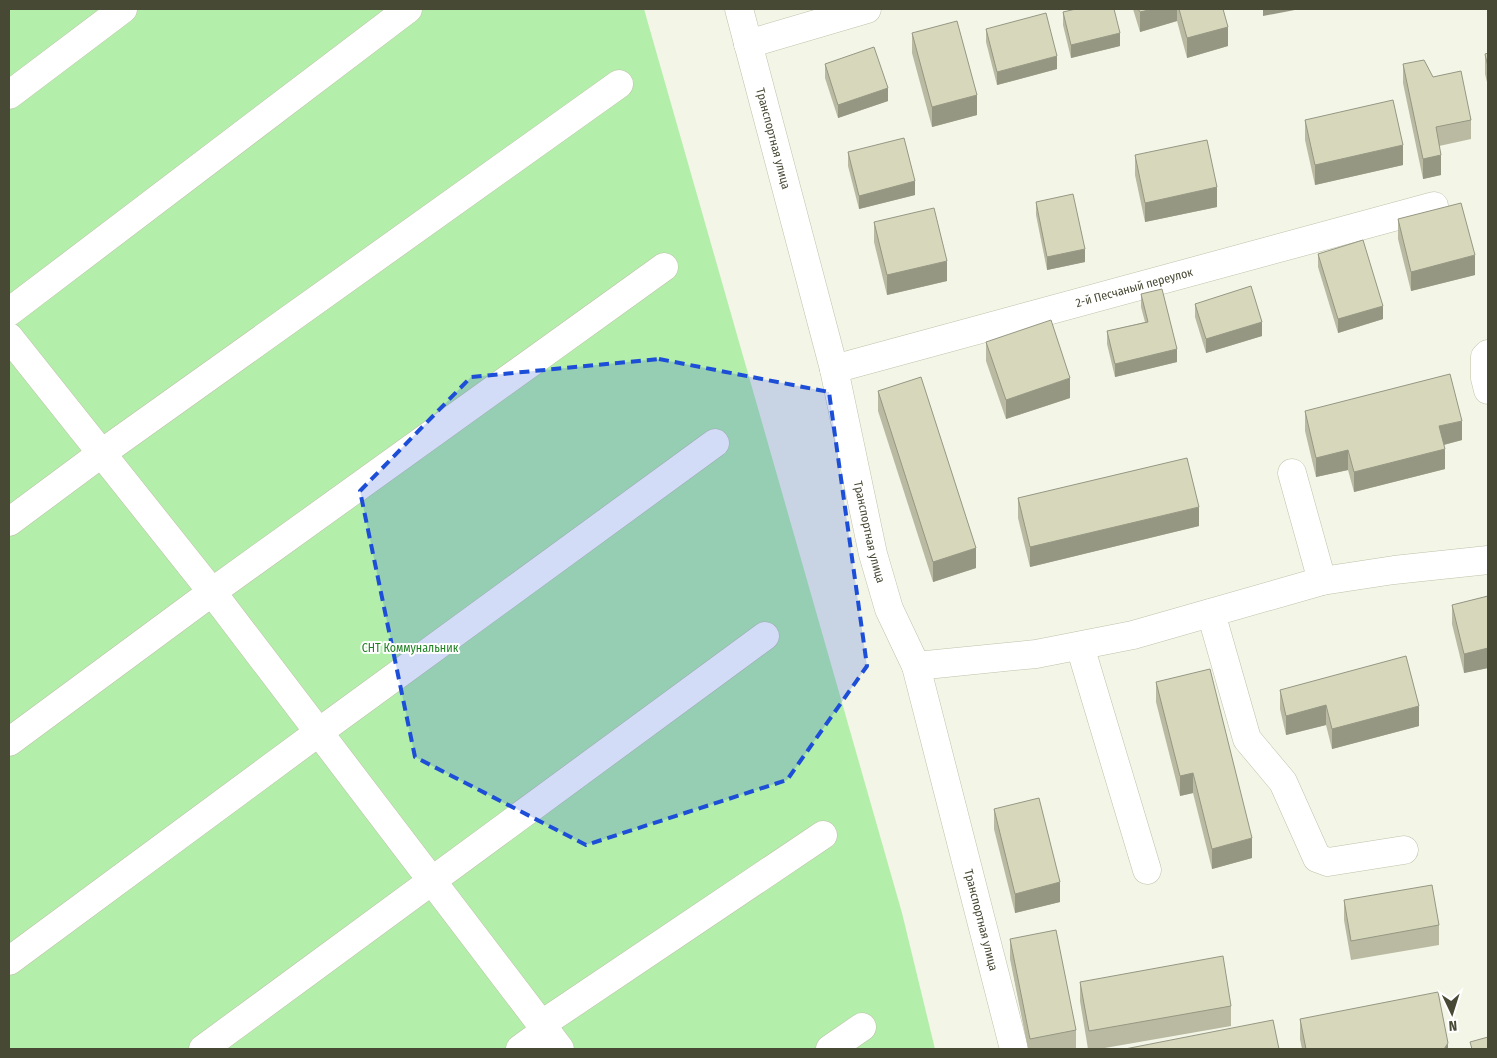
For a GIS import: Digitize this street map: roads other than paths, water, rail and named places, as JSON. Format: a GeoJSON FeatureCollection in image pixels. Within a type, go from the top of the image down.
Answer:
{"type":"FeatureCollection","features":[{"type":"Feature","properties":{"kind":"street"},"geometry":{"type":"LineString","coordinates":[[9,95],[123,9]]}},
{"type":"Feature","properties":{"kind":"street"},"geometry":{"type":"LineString","coordinates":[[9,312],[408,9]]}},
{"type":"Feature","properties":{"kind":"street","name":"Транспортная улица"},"geometry":{"type":"LineString","coordinates":[[739,9],[834,369],[873,554],[889,609],[916,666],[1014,1049]]}},
{"type":"Feature","properties":{"kind":"street"},"geometry":{"type":"LineString","coordinates":[[748,44],[867,9]]}},
{"type":"Feature","properties":{"kind":"street"},"geometry":{"type":"LineString","coordinates":[[9,522],[619,84]]}},
{"type":"Feature","properties":{"kind":"street","name":"2-й Песчаный переулок"},"geometry":{"type":"LineString","coordinates":[[834,369],[1434,206]]}},
{"type":"Feature","properties":{"kind":"street"},"geometry":{"type":"LineString","coordinates":[[9,742],[212,592],[664,267]]}},
{"type":"Feature","properties":{"kind":"street"},"geometry":{"type":"LineString","coordinates":[[9,336],[212,592],[549,1034]]}},
{"type":"Feature","properties":{"kind":"street"},"geometry":{"type":"LineString","coordinates":[[1488,354],[1486,357],[1485,378],[1488,390]]}},
{"type":"Feature","properties":{"kind":"street"},"geometry":{"type":"LineString","coordinates":[[9,961],[715,443]]}},
{"type":"Feature","properties":{"kind":"street"},"geometry":{"type":"LineString","coordinates":[[1292,473],[1322,581]]}},
{"type":"Feature","properties":{"kind":"street"},"geometry":{"type":"LineString","coordinates":[[916,666],[1036,654],[1080,646],[1133,636],[1322,581],[1394,570],[1488,560]]}},
{"type":"Feature","properties":{"kind":"street"},"geometry":{"type":"LineString","coordinates":[[1211,613],[1247,739],[1283,782],[1317,858],[1328,862],[1404,850]]}},
{"type":"Feature","properties":{"kind":"street"},"geometry":{"type":"LineString","coordinates":[[203,1049],[765,636]]}},
{"type":"Feature","properties":{"kind":"street"},"geometry":{"type":"LineString","coordinates":[[1080,646],[1147,870]]}},
{"type":"Feature","properties":{"kind":"street"},"geometry":{"type":"LineString","coordinates":[[520,1049],[549,1034],[823,835]]}},
{"type":"Feature","properties":{"kind":"street"},"geometry":{"type":"LineString","coordinates":[[830,1049],[862,1027]]}},
{"type":"Feature","properties":{"kind":"park label","name":"СНТ Коммунальник"},"geometry":{"type":"Point","coordinates":[410,648]}}]}
